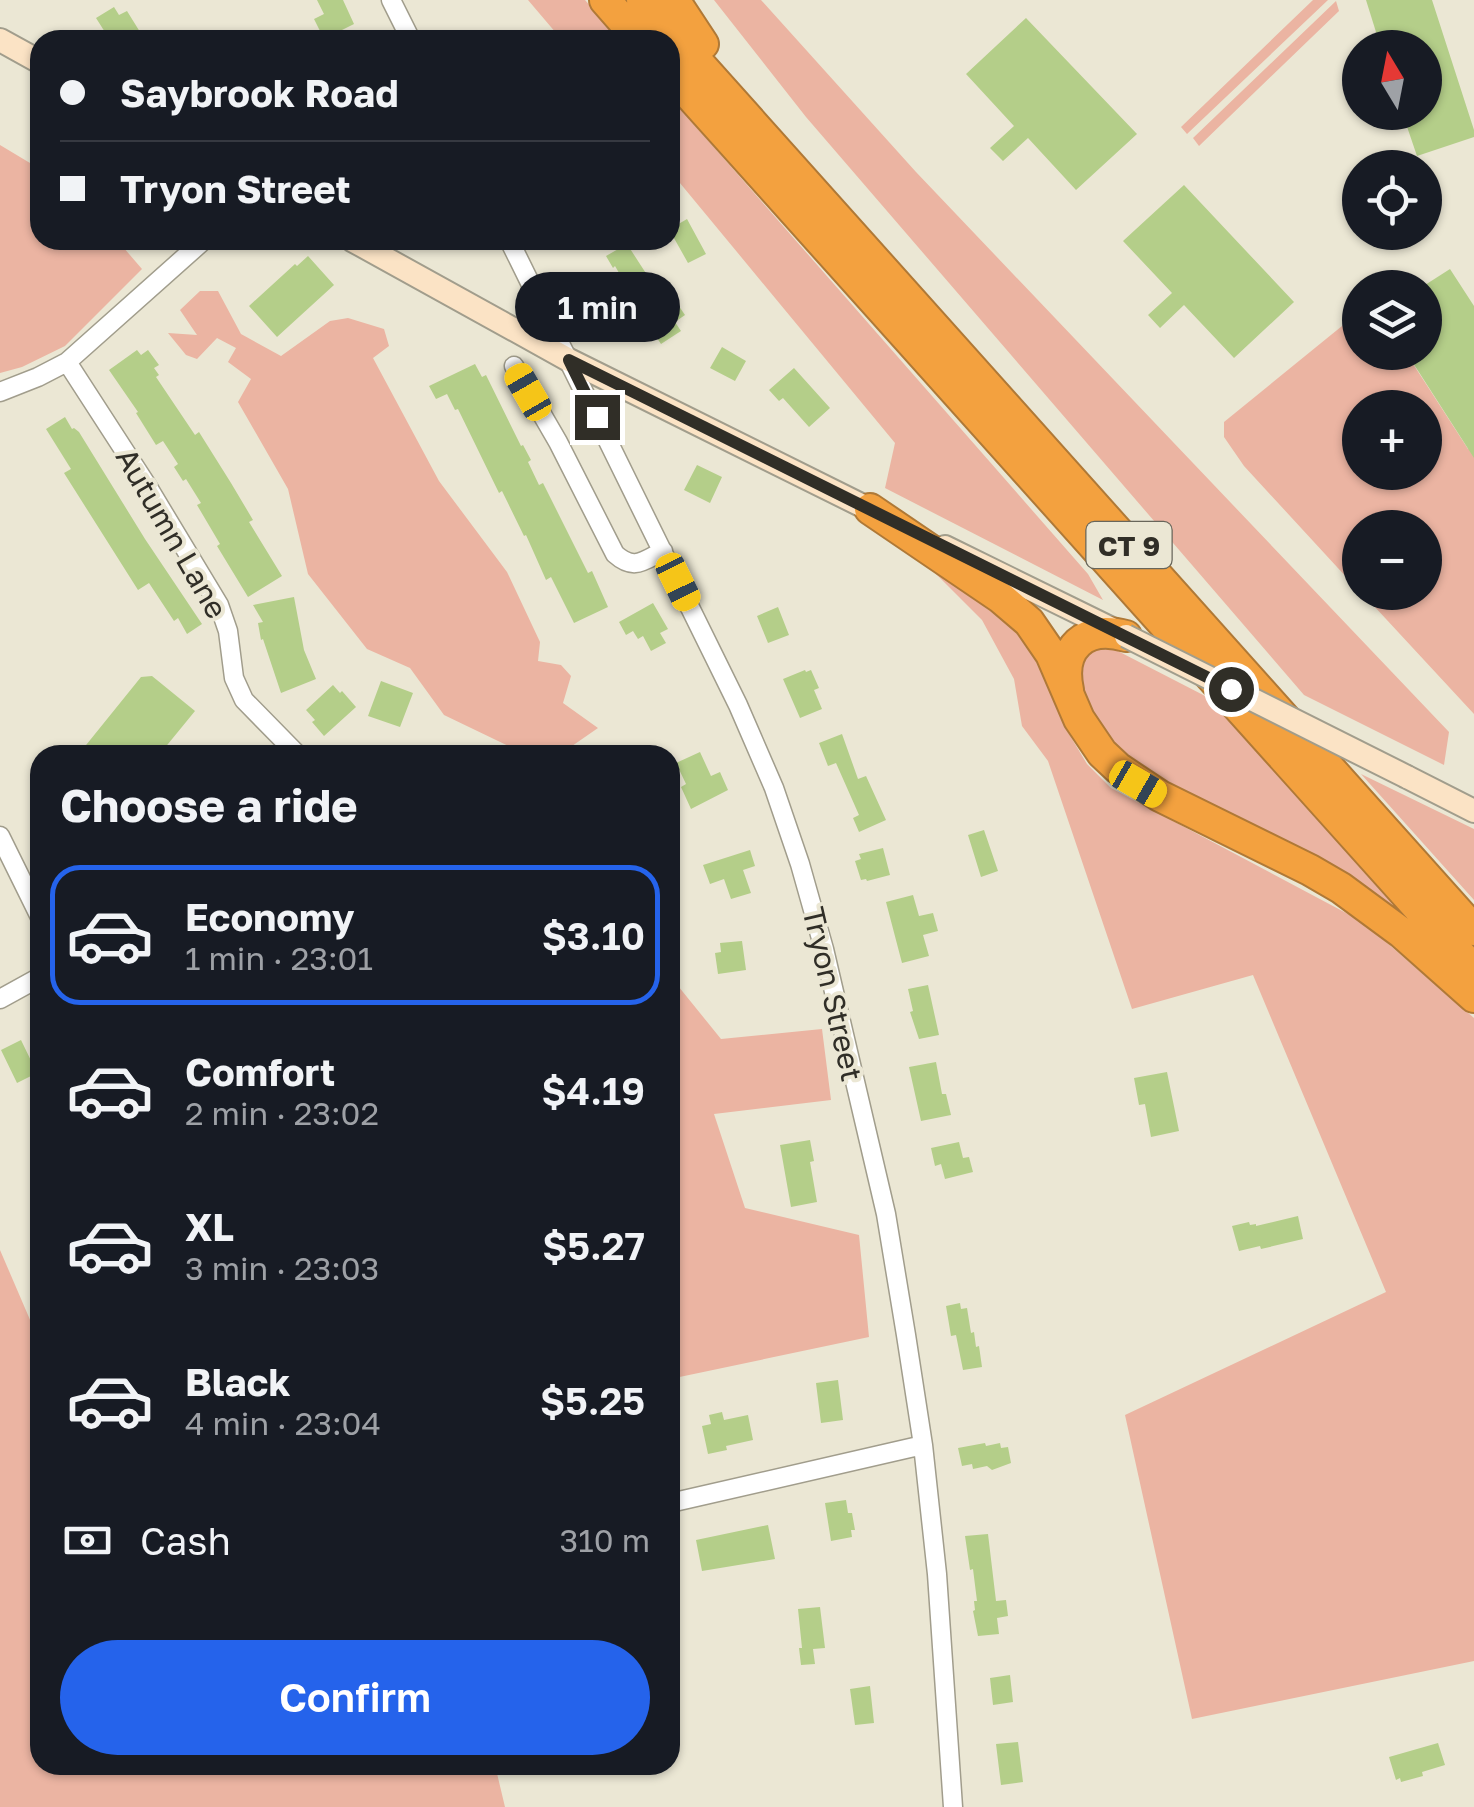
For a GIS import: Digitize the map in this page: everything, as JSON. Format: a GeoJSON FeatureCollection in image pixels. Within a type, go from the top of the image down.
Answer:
{"type":"FeatureCollection","features":[{"type":"Feature","properties":{"kind":"highway"},"geometry":{"type":"LineString","coordinates":[[605,0],[631,30]]}},
{"type":"Feature","properties":{"kind":"highway","name":"CT 9"},"geometry":{"type":"LineString","coordinates":[[642,0],[669,30]]}},
{"type":"Feature","properties":{"kind":"highway"},"geometry":{"type":"LineString","coordinates":[[674,0],[866,251]]}},
{"type":"Feature","properties":{"kind":"highway","name":"CT 9"},"geometry":{"type":"LineString","coordinates":[[680,43],[1474,930]]}},
{"type":"Feature","properties":{"kind":"highway","name":"CT 9"},"geometry":{"type":"LineString","coordinates":[[680,84],[1474,970]]}},
{"type":"Feature","properties":{"kind":"highway"},"geometry":{"type":"LineString","coordinates":[[870,510],[1001,598],[1030,622],[1051,654],[1079,720],[1102,753],[1138,784],[1341,888],[1402,933],[1474,998]]}},
{"type":"Feature","properties":{"kind":"highway"},"geometry":{"type":"LineString","coordinates":[[1070,700],[1065,672],[1070,651],[1092,635],[1104,632],[1126,636]]}},
{"type":"Feature","properties":{"kind":"main road"},"geometry":{"type":"LineString","coordinates":[[0,40],[30,56]]}},
{"type":"Feature","properties":{"kind":"main road"},"geometry":{"type":"LineString","coordinates":[[370,250],[569,360],[1474,811]]}},
{"type":"Feature","properties":{"kind":"street"},"geometry":{"type":"LineString","coordinates":[[391,0],[405,30]]}},
{"type":"Feature","properties":{"kind":"street"},"geometry":{"type":"LineString","coordinates":[[0,392],[66,362],[193,250]]}},
{"type":"Feature","properties":{"kind":"street","name":"Tryon Street"},"geometry":{"type":"LineString","coordinates":[[514,250],[738,705],[774,788],[824,949],[886,1214],[923,1445],[937,1574],[953,1807]]}},
{"type":"Feature","properties":{"kind":"street","name":"Autumn Lane"},"geometry":{"type":"LineString","coordinates":[[66,362],[220,604],[240,693],[288,745]]}},
{"type":"Feature","properties":{"kind":"street"},"geometry":{"type":"LineString","coordinates":[[514,366],[558,442],[614,554],[633,564],[662,551]]}},
{"type":"Feature","properties":{"kind":"street"},"geometry":{"type":"LineString","coordinates":[[0,836],[30,897]]}},
{"type":"Feature","properties":{"kind":"street"},"geometry":{"type":"LineString","coordinates":[[0,999],[30,982]]}},
{"type":"Feature","properties":{"kind":"street"},"geometry":{"type":"LineString","coordinates":[[680,1501],[923,1445]]}},
{"type":"Feature","properties":{"kind":"shaded area"},"geometry":{"type":"Polygon","coordinates":[[[528,0],[585,0],[611,30],[554,30],[528,0]]]}},
{"type":"Feature","properties":{"kind":"shaded area"},"geometry":{"type":"Polygon","coordinates":[[[714,0],[761,0],[916,172],[1449,732],[1444,765],[1304,695],[806,117],[714,0]]]}},
{"type":"Feature","properties":{"kind":"shaded area"},"geometry":{"type":"Polygon","coordinates":[[[1313,0],[1328,0],[1187,134],[1181,127],[1313,0]]]}},
{"type":"Feature","properties":{"kind":"shaded area"},"geometry":{"type":"Polygon","coordinates":[[[1336,1],[1339,11],[1199,146],[1193,138],[1336,1]]]}},
{"type":"Feature","properties":{"kind":"shaded area"},"geometry":{"type":"Polygon","coordinates":[[[680,108],[1088,574],[1103,600],[885,488],[895,443],[680,183],[680,108]]]}},
{"type":"Feature","properties":{"kind":"shaded area"},"geometry":{"type":"Polygon","coordinates":[[[0,145],[30,163],[30,250],[126,250],[142,269],[65,346],[0,373],[0,145]]]}},
{"type":"Feature","properties":{"kind":"shaded area"},"geometry":{"type":"Polygon","coordinates":[[[200,291],[218,291],[241,334],[281,356],[330,321],[348,318],[384,329],[389,346],[373,358],[439,481],[507,572],[540,642],[538,661],[561,665],[571,676],[563,703],[598,728],[573,745],[506,745],[444,715],[410,668],[367,649],[308,574],[288,489],[238,402],[251,379],[228,362],[236,348],[217,338],[197,359],[186,355],[168,333],[197,335],[180,310],[200,291]]]}},
{"type":"Feature","properties":{"kind":"shaded area"},"geometry":{"type":"Polygon","coordinates":[[[1342,326],[1342,370],[1417,370],[1430,390],[1342,390],[1342,490],[1442,490],[1442,409],[1468,449],[1474,445],[1474,714],[1378,610],[1442,610],[1442,510],[1342,510],[1342,572],[1244,466],[1224,437],[1224,422],[1342,326]]]}},
{"type":"Feature","properties":{"kind":"shaded area"},"geometry":{"type":"Polygon","coordinates":[[[931,569],[974,593],[1026,633],[1066,729],[1087,764],[1111,788],[1363,922],[1474,1018],[1474,1661],[1192,1719],[1125,1415],[1386,1292],[1253,975],[1132,1009],[1048,761],[1022,726],[1014,679],[982,620],[931,569]]]}},
{"type":"Feature","properties":{"kind":"shaded area"},"geometry":{"type":"Polygon","coordinates":[[[1099,645],[1211,699],[1404,919],[1120,757],[1102,734],[1077,686],[1077,664],[1099,645]]]}},
{"type":"Feature","properties":{"kind":"shaded area"},"geometry":{"type":"Polygon","coordinates":[[[1361,774],[1474,829],[1474,900],[1361,774]]]}},
{"type":"Feature","properties":{"kind":"shaded area"},"geometry":{"type":"Polygon","coordinates":[[[680,988],[721,1039],[822,1029],[831,1100],[714,1114],[745,1208],[859,1235],[869,1337],[680,1377],[680,988]]]}},
{"type":"Feature","properties":{"kind":"shaded area"},"geometry":{"type":"Polygon","coordinates":[[[0,1250],[30,1320],[30,1775],[497,1775],[505,1807],[0,1807],[0,1250]]]}},
{"type":"Feature","properties":{"kind":"building"},"geometry":{"type":"Polygon","coordinates":[[[317,0],[343,0],[354,24],[342,30],[320,30],[314,19],[324,14],[317,0]]]}},
{"type":"Feature","properties":{"kind":"building"},"geometry":{"type":"Polygon","coordinates":[[[1366,0],[1432,0],[1442,30],[1375,30],[1366,0]]]}},
{"type":"Feature","properties":{"kind":"building"},"geometry":{"type":"Polygon","coordinates":[[[114,7],[119,15],[127,11],[139,30],[104,30],[96,18],[114,7]]]}},
{"type":"Feature","properties":{"kind":"building"},"geometry":{"type":"Polygon","coordinates":[[[1026,18],[1137,134],[1076,190],[1028,138],[1003,161],[990,148],[1014,126],[966,74],[1026,18]]]}},
{"type":"Feature","properties":{"kind":"building"},"geometry":{"type":"Polygon","coordinates":[[[1442,31],[1474,137],[1435,150],[1415,150],[1408,130],[1442,130],[1442,31]]]}},
{"type":"Feature","properties":{"kind":"building"},"geometry":{"type":"Polygon","coordinates":[[[1184,185],[1294,302],[1234,358],[1184,305],[1160,328],[1148,315],[1172,293],[1123,241],[1184,185]]]}},
{"type":"Feature","properties":{"kind":"building"},"geometry":{"type":"Polygon","coordinates":[[[687,219],[706,254],[688,263],[680,249],[680,223],[687,219]]]}},
{"type":"Feature","properties":{"kind":"building"},"geometry":{"type":"Polygon","coordinates":[[[616,250],[631,250],[649,278],[629,290],[606,256],[616,250]]]}},
{"type":"Feature","properties":{"kind":"building"},"geometry":{"type":"Polygon","coordinates":[[[308,256],[334,285],[277,337],[249,306],[308,256]]]}},
{"type":"Feature","properties":{"kind":"building"},"geometry":{"type":"Polygon","coordinates":[[[1450,269],[1474,306],[1474,458],[1442,408],[1442,390],[1430,390],[1418,370],[1442,370],[1442,274],[1450,269]]]}},
{"type":"Feature","properties":{"kind":"building"},"geometry":{"type":"Polygon","coordinates":[[[674,299],[685,315],[675,322],[681,331],[661,344],[648,315],[674,299]]]}},
{"type":"Feature","properties":{"kind":"building"},"geometry":{"type":"Polygon","coordinates":[[[722,347],[746,361],[735,381],[710,368],[722,347]]]}},
{"type":"Feature","properties":{"kind":"building"},"geometry":{"type":"Polygon","coordinates":[[[137,350],[141,355],[148,350],[159,365],[154,368],[159,375],[156,377],[195,435],[199,432],[282,576],[248,597],[217,546],[220,544],[197,505],[201,503],[174,467],[178,464],[163,441],[156,445],[109,370],[137,350]]]}},
{"type":"Feature","properties":{"kind":"building"},"geometry":{"type":"Polygon","coordinates":[[[475,364],[482,377],[486,375],[531,460],[528,462],[539,485],[543,483],[608,607],[574,623],[551,577],[546,580],[458,409],[455,410],[447,394],[436,399],[429,386],[475,364]]]}},
{"type":"Feature","properties":{"kind":"building"},"geometry":{"type":"Polygon","coordinates":[[[794,368],[830,408],[809,427],[783,398],[779,401],[769,390],[794,368]]]}},
{"type":"Feature","properties":{"kind":"building"},"geometry":{"type":"Polygon","coordinates":[[[65,417],[72,429],[79,432],[202,624],[187,634],[149,583],[138,590],[64,473],[71,469],[46,429],[65,417]]]}},
{"type":"Feature","properties":{"kind":"building"},"geometry":{"type":"Polygon","coordinates":[[[697,465],[722,477],[710,503],[684,490],[697,465]]]}},
{"type":"Feature","properties":{"kind":"building"},"geometry":{"type":"Polygon","coordinates":[[[294,597],[304,650],[316,679],[281,693],[261,640],[258,623],[263,622],[253,605],[294,597]]]}},
{"type":"Feature","properties":{"kind":"building"},"geometry":{"type":"Polygon","coordinates":[[[653,603],[668,629],[660,633],[666,643],[651,651],[643,636],[638,639],[633,631],[626,635],[619,622],[653,603]]]}},
{"type":"Feature","properties":{"kind":"building"},"geometry":{"type":"Polygon","coordinates":[[[778,607],[789,635],[768,643],[757,616],[778,607]]]}},
{"type":"Feature","properties":{"kind":"building"},"geometry":{"type":"Polygon","coordinates":[[[811,670],[819,688],[814,690],[822,709],[800,718],[783,679],[811,670]]]}},
{"type":"Feature","properties":{"kind":"building"},"geometry":{"type":"Polygon","coordinates":[[[152,676],[195,711],[167,745],[86,745],[141,677],[152,676]]]}},
{"type":"Feature","properties":{"kind":"building"},"geometry":{"type":"Polygon","coordinates":[[[381,681],[413,693],[400,727],[368,716],[381,681]]]}},
{"type":"Feature","properties":{"kind":"building"},"geometry":{"type":"Polygon","coordinates":[[[333,685],[356,707],[324,736],[306,710],[333,685]]]}},
{"type":"Feature","properties":{"kind":"building"},"geometry":{"type":"Polygon","coordinates":[[[842,734],[858,779],[866,776],[886,820],[859,832],[853,818],[859,815],[836,763],[828,766],[819,743],[842,734]]]}},
{"type":"Feature","properties":{"kind":"building"},"geometry":{"type":"Polygon","coordinates":[[[700,752],[711,776],[720,772],[728,790],[691,809],[681,787],[686,784],[680,761],[700,752]]]}},
{"type":"Feature","properties":{"kind":"building"},"geometry":{"type":"Polygon","coordinates":[[[984,830],[998,871],[981,877],[968,835],[984,830]]]}},
{"type":"Feature","properties":{"kind":"building"},"geometry":{"type":"Polygon","coordinates":[[[883,848],[890,875],[861,880],[855,861],[861,859],[859,854],[883,848]]]}},
{"type":"Feature","properties":{"kind":"building"},"geometry":{"type":"Polygon","coordinates":[[[750,850],[755,866],[743,870],[751,893],[731,899],[724,879],[710,884],[703,865],[750,850]]]}},
{"type":"Feature","properties":{"kind":"building"},"geometry":{"type":"Polygon","coordinates":[[[913,895],[919,916],[933,913],[938,931],[923,935],[929,956],[902,963],[886,902],[913,895]]]}},
{"type":"Feature","properties":{"kind":"building"},"geometry":{"type":"Polygon","coordinates":[[[742,941],[746,970],[718,974],[715,953],[721,952],[720,943],[742,941]]]}},
{"type":"Feature","properties":{"kind":"building"},"geometry":{"type":"Polygon","coordinates":[[[928,985],[939,1035],[919,1039],[908,989],[928,985]]]}},
{"type":"Feature","properties":{"kind":"building"},"geometry":{"type":"Polygon","coordinates":[[[21,1040],[30,1059],[30,1076],[17,1083],[1,1050],[21,1040]]]}},
{"type":"Feature","properties":{"kind":"building"},"geometry":{"type":"Polygon","coordinates":[[[936,1062],[951,1115],[921,1121],[909,1067],[936,1062]]]}},
{"type":"Feature","properties":{"kind":"building"},"geometry":{"type":"Polygon","coordinates":[[[1167,1072],[1179,1131],[1151,1137],[1145,1104],[1139,1105],[1134,1078],[1167,1072]]]}},
{"type":"Feature","properties":{"kind":"building"},"geometry":{"type":"Polygon","coordinates":[[[810,1140],[817,1202],[791,1207],[780,1145],[810,1140]]]}},
{"type":"Feature","properties":{"kind":"building"},"geometry":{"type":"Polygon","coordinates":[[[959,1142],[963,1158],[969,1157],[973,1172],[945,1179],[941,1164],[935,1166],[931,1148],[959,1142]]]}},
{"type":"Feature","properties":{"kind":"building"},"geometry":{"type":"Polygon","coordinates":[[[1298,1216],[1303,1239],[1239,1251],[1232,1226],[1249,1222],[1256,1226],[1298,1216]]]}},
{"type":"Feature","properties":{"kind":"building"},"geometry":{"type":"Polygon","coordinates":[[[960,1303],[961,1309],[967,1308],[982,1367],[963,1370],[956,1335],[951,1336],[946,1306],[960,1303]]]}},
{"type":"Feature","properties":{"kind":"building"},"geometry":{"type":"Polygon","coordinates":[[[838,1380],[843,1420],[821,1423],[816,1383],[838,1380]]]}},
{"type":"Feature","properties":{"kind":"building"},"geometry":{"type":"Polygon","coordinates":[[[722,1412],[724,1420],[748,1415],[753,1440],[708,1454],[702,1426],[711,1424],[709,1415],[722,1412]]]}},
{"type":"Feature","properties":{"kind":"building"},"geometry":{"type":"Polygon","coordinates":[[[985,1443],[1008,1447],[1011,1463],[992,1470],[987,1466],[973,1469],[972,1464],[962,1466],[958,1448],[985,1443]]]}},
{"type":"Feature","properties":{"kind":"building"},"geometry":{"type":"Polygon","coordinates":[[[846,1500],[855,1530],[851,1530],[852,1537],[831,1541],[825,1503],[846,1500]]]}},
{"type":"Feature","properties":{"kind":"building"},"geometry":{"type":"Polygon","coordinates":[[[768,1525],[775,1559],[702,1571],[696,1540],[768,1525]]]}},
{"type":"Feature","properties":{"kind":"building"},"geometry":{"type":"Polygon","coordinates":[[[988,1534],[996,1601],[1006,1600],[1008,1616],[997,1618],[999,1634],[978,1636],[973,1611],[977,1601],[973,1569],[970,1570],[965,1536],[988,1534]]]}},
{"type":"Feature","properties":{"kind":"building"},"geometry":{"type":"Polygon","coordinates":[[[820,1607],[825,1648],[813,1649],[815,1664],[801,1665],[798,1609],[820,1607]]]}},
{"type":"Feature","properties":{"kind":"building"},"geometry":{"type":"Polygon","coordinates":[[[1010,1675],[1013,1702],[993,1705],[990,1678],[1010,1675]]]}},
{"type":"Feature","properties":{"kind":"building"},"geometry":{"type":"Polygon","coordinates":[[[870,1686],[874,1723],[855,1725],[850,1689],[870,1686]]]}},
{"type":"Feature","properties":{"kind":"building"},"geometry":{"type":"Polygon","coordinates":[[[1018,1742],[1023,1782],[1001,1785],[996,1744],[1018,1742]]]}},
{"type":"Feature","properties":{"kind":"building"},"geometry":{"type":"Polygon","coordinates":[[[1438,1743],[1445,1765],[1422,1772],[1423,1776],[1396,1780],[1389,1757],[1438,1743]]]}},
{"type":"Feature","properties":{"kind":"route"},"geometry":{"type":"LineString","coordinates":[[597,417],[569,360],[1231,689]]}}]}
